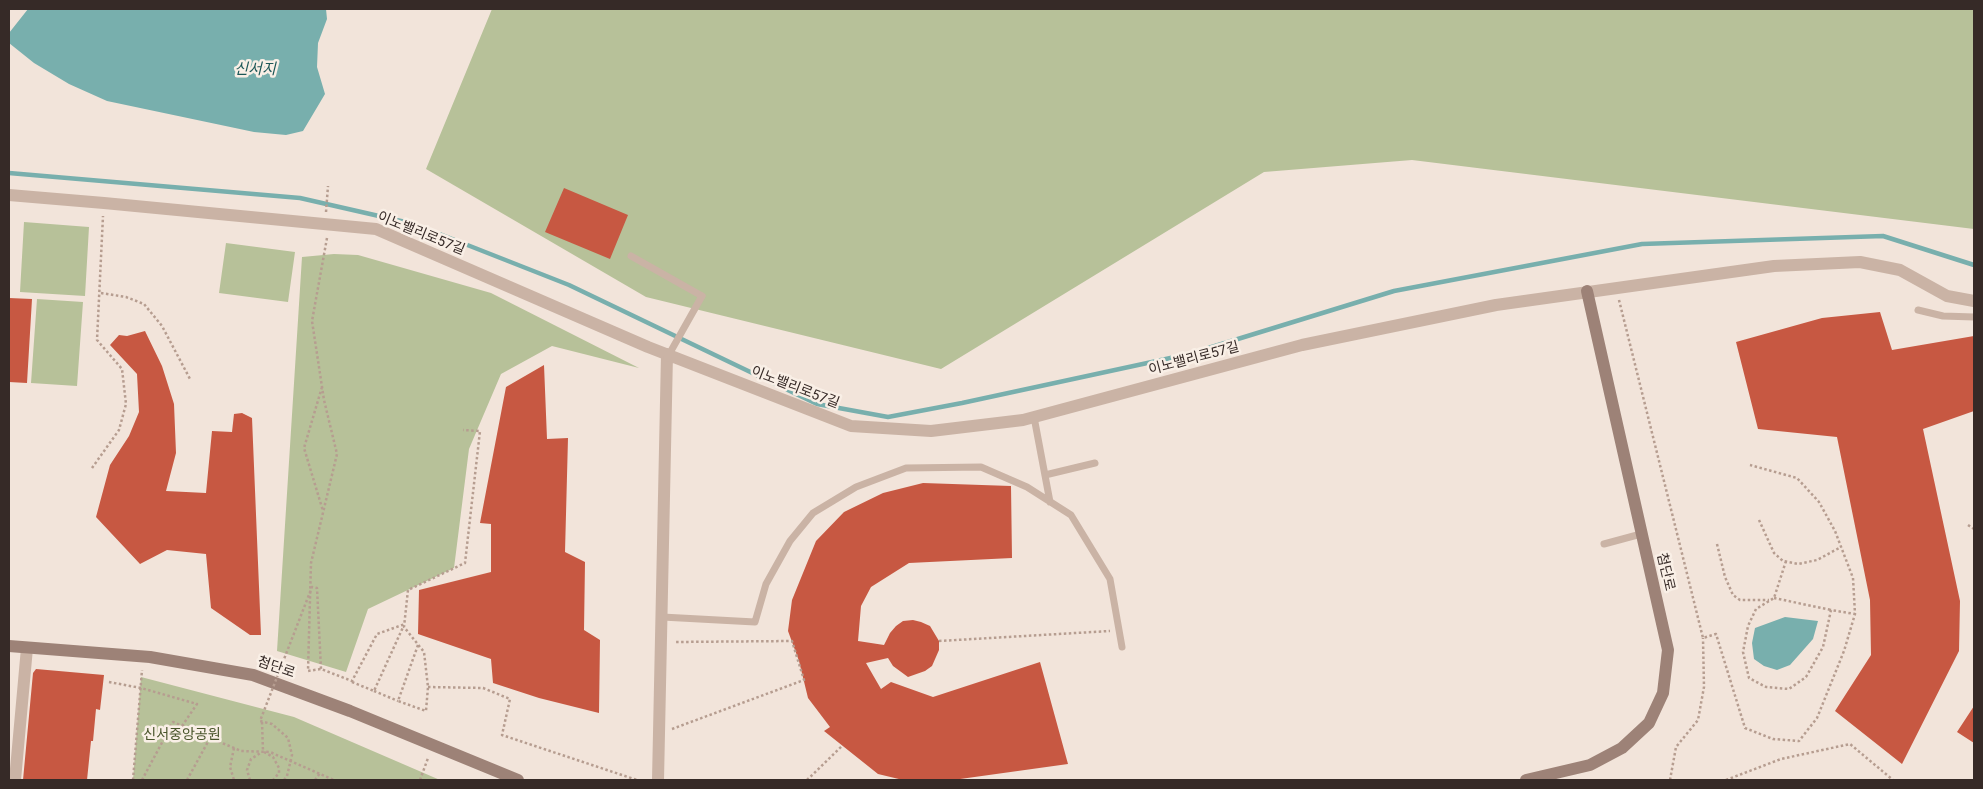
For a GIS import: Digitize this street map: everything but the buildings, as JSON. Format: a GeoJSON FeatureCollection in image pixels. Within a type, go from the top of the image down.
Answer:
{"type":"FeatureCollection","features":[{"type":"Feature","properties":{"kind":"street","name":"이노밸리로57길"},"geometry":{"type":"LineString","coordinates":[[9,195],[104,202],[376,229],[667,356],[851,426],[931,431],[1034,417],[1302,345],[1496,305],[1774,266],[1860,262],[1900,270],[1947,296],[1974,301]]}},
{"type":"Feature","properties":{"kind":"street","name":"첨단로"},"geometry":{"type":"LineString","coordinates":[[1526,780],[1590,765],[1622,748],[1649,723],[1663,693],[1668,650],[1587,291]]}},
{"type":"Feature","properties":{"kind":"street"},"geometry":{"type":"LineString","coordinates":[[658,780],[667,356]]}},
{"type":"Feature","properties":{"kind":"street","name":"첨단로"},"geometry":{"type":"LineString","coordinates":[[9,646],[143,656],[253,675],[350,711],[518,780]]}},
{"type":"Feature","properties":{"kind":"street"},"geometry":{"type":"LineString","coordinates":[[14,780],[12,765],[27,648]]}},
{"type":"Feature","properties":{"kind":"lane"},"geometry":{"type":"LineString","coordinates":[[631,256],[702,296],[667,356]]}},
{"type":"Feature","properties":{"kind":"lane"},"geometry":{"type":"LineString","coordinates":[[1918,310],[1943,316],[1974,316]]}},
{"type":"Feature","properties":{"kind":"lane"},"geometry":{"type":"LineString","coordinates":[[1034,417],[1050,502]]}},
{"type":"Feature","properties":{"kind":"lane"},"geometry":{"type":"LineString","coordinates":[[1045,475],[1094,464]]}},
{"type":"Feature","properties":{"kind":"lane"},"geometry":{"type":"LineString","coordinates":[[662,617],[755,622],[766,584],[790,541],[813,513],[856,487],[906,468],[982,467],[1027,487],[1071,515],[1110,579],[1122,647]]}},
{"type":"Feature","properties":{"kind":"lane"},"geometry":{"type":"LineString","coordinates":[[1604,544],[1641,534]]}},
{"type":"Feature","properties":{"kind":"path"},"geometry":{"type":"LineString","coordinates":[[328,186],[327,224],[312,321],[322,385],[337,454],[311,563],[308,671],[322,669],[426,712],[428,687],[424,652],[404,627],[404,624]]}},
{"type":"Feature","properties":{"kind":"path"},"geometry":{"type":"LineString","coordinates":[[92,468],[119,430],[126,404],[122,370],[97,340],[104,202]]}},
{"type":"Feature","properties":{"kind":"path"},"geometry":{"type":"LineString","coordinates":[[1616,287],[1703,638],[1704,687],[1698,720],[1676,747],[1670,780]]}},
{"type":"Feature","properties":{"kind":"path"},"geometry":{"type":"LineString","coordinates":[[100,293],[126,297],[144,304],[162,326],[190,379]]}},
{"type":"Feature","properties":{"kind":"path"},"geometry":{"type":"LineString","coordinates":[[322,385],[304,448],[323,511]]}},
{"type":"Feature","properties":{"kind":"path"},"geometry":{"type":"LineString","coordinates":[[374,691],[404,624],[408,590],[466,563],[480,431],[463,430]]}},
{"type":"Feature","properties":{"kind":"path"},"geometry":{"type":"LineString","coordinates":[[1703,638],[1716,634],[1746,728],[1773,739],[1799,741],[1817,718],[1844,651],[1855,614],[1853,578],[1835,531],[1818,502],[1797,478],[1750,465]]}},
{"type":"Feature","properties":{"kind":"path"},"geometry":{"type":"LineString","coordinates":[[1759,520],[1774,553],[1786,562],[1798,564],[1817,560],[1841,547]]}},
{"type":"Feature","properties":{"kind":"path"},"geometry":{"type":"LineString","coordinates":[[1968,525],[1974,529]]}},
{"type":"Feature","properties":{"kind":"path"},"geometry":{"type":"LineString","coordinates":[[1717,544],[1725,577],[1733,595],[1740,600],[1770,600]]}},
{"type":"Feature","properties":{"kind":"path"},"geometry":{"type":"LineString","coordinates":[[1774,598],[1786,562]]}},
{"type":"Feature","properties":{"kind":"path"},"geometry":{"type":"LineString","coordinates":[[263,751],[262,722],[260,721],[312,587],[317,588],[322,669]]}},
{"type":"Feature","properties":{"kind":"path"},"geometry":{"type":"LineString","coordinates":[[1831,610],[1823,647],[1806,676],[1789,689],[1766,687],[1749,678],[1743,652],[1748,626],[1756,609],[1770,600],[1774,598],[1855,614]]}},
{"type":"Feature","properties":{"kind":"path"},"geometry":{"type":"LineString","coordinates":[[348,680],[352,681],[377,634],[404,624]]}},
{"type":"Feature","properties":{"kind":"path"},"geometry":{"type":"LineString","coordinates":[[939,641],[1119,631]]}},
{"type":"Feature","properties":{"kind":"path"},"geometry":{"type":"LineString","coordinates":[[659,734],[804,680],[792,641],[661,642]]}},
{"type":"Feature","properties":{"kind":"path"},"geometry":{"type":"LineString","coordinates":[[398,701],[418,645]]}},
{"type":"Feature","properties":{"kind":"path"},"geometry":{"type":"LineString","coordinates":[[133,780],[143,656]]}},
{"type":"Feature","properties":{"kind":"path"},"geometry":{"type":"LineString","coordinates":[[109,682],[140,688],[197,704],[182,726]]}},
{"type":"Feature","properties":{"kind":"path"},"geometry":{"type":"LineString","coordinates":[[428,687],[483,688],[510,698],[502,735],[636,780]]}},
{"type":"Feature","properties":{"kind":"path"},"geometry":{"type":"LineString","coordinates":[[142,780],[173,722],[241,751],[270,752],[334,780]]}},
{"type":"Feature","properties":{"kind":"path"},"geometry":{"type":"LineString","coordinates":[[262,722],[272,724],[288,738],[292,755],[288,776],[284,780]]}},
{"type":"Feature","properties":{"kind":"path"},"geometry":{"type":"LineString","coordinates":[[186,780],[210,738]]}},
{"type":"Feature","properties":{"kind":"path"},"geometry":{"type":"LineString","coordinates":[[1726,780],[1781,759],[1850,744],[1893,780]]}},
{"type":"Feature","properties":{"kind":"path"},"geometry":{"type":"LineString","coordinates":[[420,780],[432,745]]}},
{"type":"Feature","properties":{"kind":"path"},"geometry":{"type":"LineString","coordinates":[[807,780],[842,746]]}},
{"type":"Feature","properties":{"kind":"path"},"geometry":{"type":"LineString","coordinates":[[234,748],[230,767],[234,780]]}},
{"type":"Feature","properties":{"kind":"path"},"geometry":{"type":"LineString","coordinates":[[250,780],[247,770],[251,758],[263,751]]}},
{"type":"Feature","properties":{"kind":"path"},"geometry":{"type":"LineString","coordinates":[[263,751],[273,757],[279,768],[279,773],[273,780]]}},
{"type":"Feature","properties":{"kind":"path"},"geometry":{"type":"LineString","coordinates":[[315,780],[320,773]]}},
{"type":"Feature","properties":{"kind":"green space"},"geometry":{"type":"Polygon","coordinates":[[[492,9],[1974,9],[1974,229],[1412,160],[1264,172],[941,369],[646,297],[426,169],[492,9]]]}},
{"type":"Feature","properties":{"kind":"green space"},"geometry":{"type":"Polygon","coordinates":[[[24,222],[89,227],[85,296],[20,292],[24,222]]]}},
{"type":"Feature","properties":{"kind":"green space"},"geometry":{"type":"Polygon","coordinates":[[[226,243],[295,252],[288,302],[219,293],[226,243]]]}},
{"type":"Feature","properties":{"kind":"green space"},"geometry":{"type":"Polygon","coordinates":[[[334,254],[358,255],[491,293],[639,368],[552,346],[501,374],[469,449],[454,568],[368,609],[346,672],[277,651],[302,257],[334,254]]]}},
{"type":"Feature","properties":{"kind":"green space"},"geometry":{"type":"Polygon","coordinates":[[[37,299],[83,302],[77,386],[31,383],[37,299]]]}},
{"type":"Feature","properties":{"kind":"green space","name":"신서중앙공원"},"geometry":{"type":"Polygon","coordinates":[[[141,677],[294,717],[440,780],[133,780],[141,677]]]}},
{"type":"Feature","properties":{"kind":"water","name":"신서지"},"geometry":{"type":"Polygon","coordinates":[[[28,9],[326,9],[327,19],[318,43],[317,67],[325,94],[303,131],[286,135],[254,132],[107,101],[69,84],[34,63],[9,43],[9,33],[28,9]]]}},
{"type":"Feature","properties":{"kind":"water"},"geometry":{"type":"Polygon","coordinates":[[[1785,617],[1818,621],[1813,639],[1790,665],[1777,670],[1764,666],[1754,659],[1752,643],[1755,628],[1785,617]]]}},
{"type":"Feature","properties":{"kind":"waterway"},"geometry":{"type":"LineString","coordinates":[[9,173],[300,198],[414,224],[569,285],[817,404],[888,417],[1189,354],[1394,291],[1642,244],[1883,236],[1974,265]]}}]}
